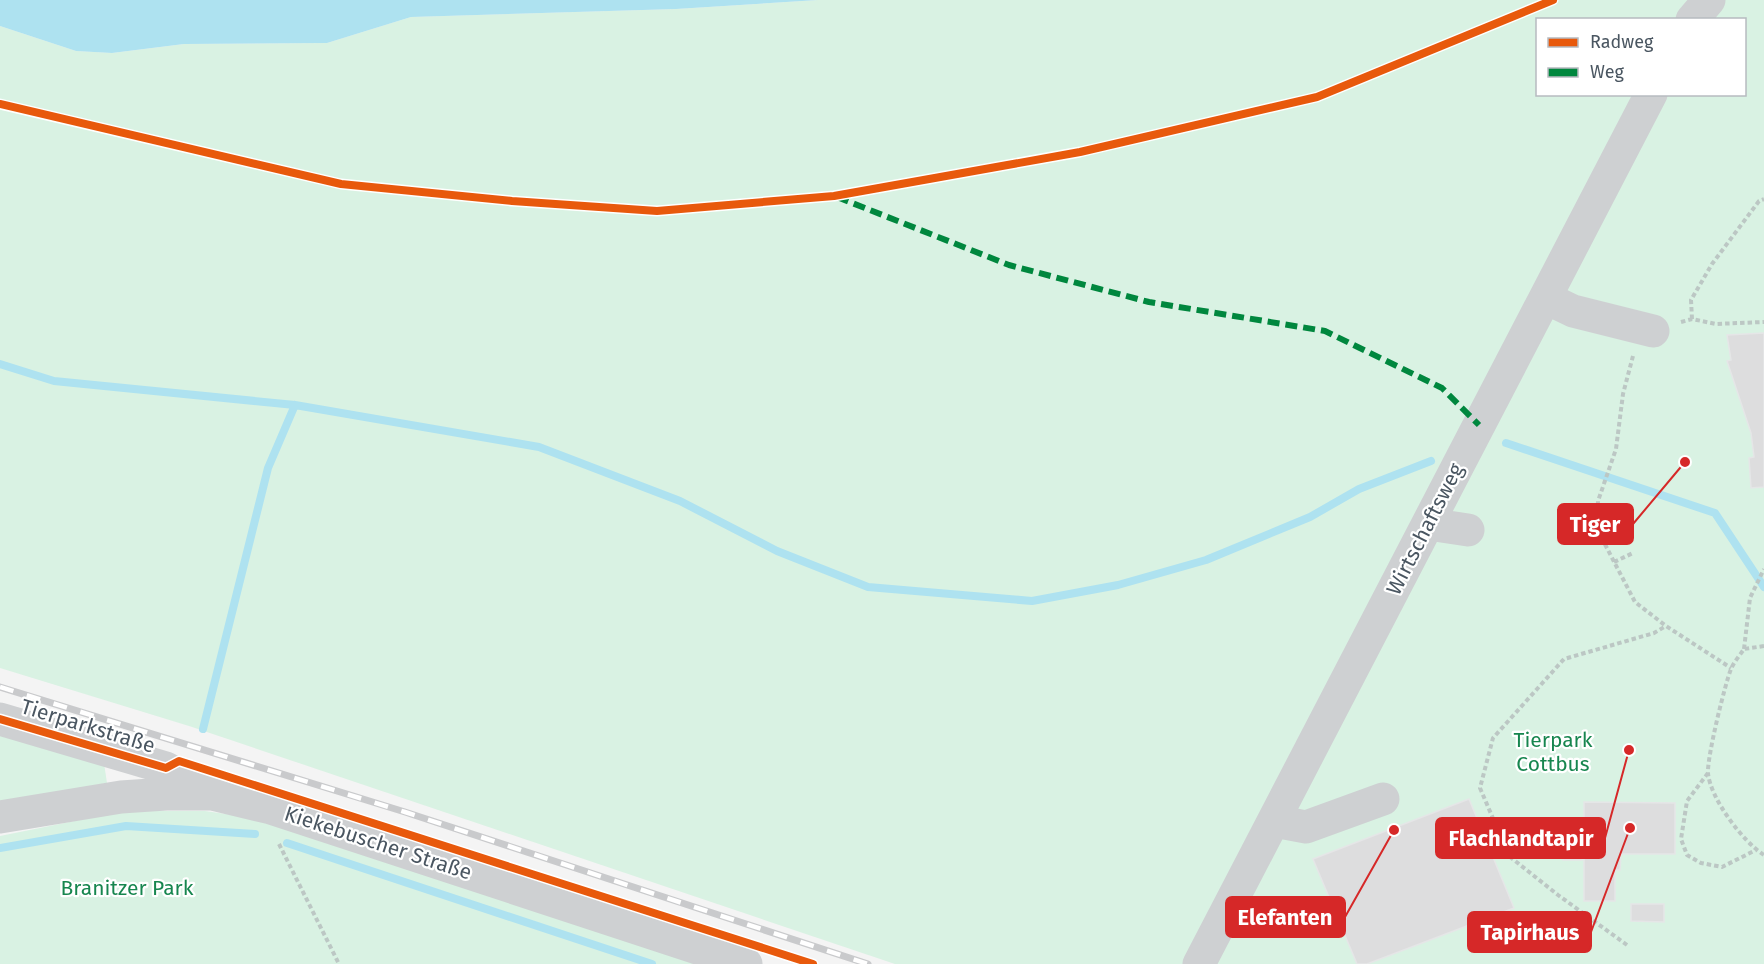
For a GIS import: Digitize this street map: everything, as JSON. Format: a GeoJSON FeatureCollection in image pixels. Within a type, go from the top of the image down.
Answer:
{"type":"FeatureCollection","features":[{"type":"Feature","properties":{"kind":"street"},"geometry":{"type":"LineString","coordinates":[[1694,18],[1709,0]]}},
{"type":"Feature","properties":{"kind":"street","name":"Wirtschaftsweg"},"geometry":{"type":"LineString","coordinates":[[1199,964],[1650,96]]}},
{"type":"Feature","properties":{"kind":"street"},"geometry":{"type":"LineString","coordinates":[[1546,298],[1574,311],[1653,331]]}},
{"type":"Feature","properties":{"kind":"street"},"geometry":{"type":"LineString","coordinates":[[1428,524],[1468,530]]}},
{"type":"Feature","properties":{"kind":"street","name":"Tierparkstraße"},"geometry":{"type":"LineString","coordinates":[[0,719],[166,768],[212,794]]}},
{"type":"Feature","properties":{"kind":"street","name":"Kiekebuscher Straße"},"geometry":{"type":"LineString","coordinates":[[0,817],[120,797],[212,794],[271,808],[746,964]]}},
{"type":"Feature","properties":{"kind":"street"},"geometry":{"type":"LineString","coordinates":[[1274,821],[1306,827],[1383,799]]}},
{"type":"Feature","properties":{"kind":"path"},"geometry":{"type":"LineString","coordinates":[[1692,319],[1691,300],[1712,264],[1759,201],[1764,199]]}},
{"type":"Feature","properties":{"kind":"path"},"geometry":{"type":"LineString","coordinates":[[1731,668],[1666,626],[1635,602],[1597,529],[1598,501],[1616,449],[1623,394],[1633,357],[1653,331],[1692,319],[1716,324],[1764,322]]}},
{"type":"Feature","properties":{"kind":"path"},"geometry":{"type":"LineString","coordinates":[[1614,562],[1633,553]]}},
{"type":"Feature","properties":{"kind":"path"},"geometry":{"type":"LineString","coordinates":[[1764,569],[1750,598],[1744,649],[1731,668],[1711,749],[1708,773],[1722,808],[1755,850],[1764,855]]}},
{"type":"Feature","properties":{"kind":"path"},"geometry":{"type":"LineString","coordinates":[[1627,945],[1558,896],[1509,855],[1480,788],[1493,738],[1564,659],[1654,633],[1666,626]]}},
{"type":"Feature","properties":{"kind":"path"},"geometry":{"type":"LineString","coordinates":[[1744,649],[1764,646]]}},
{"type":"Feature","properties":{"kind":"path"},"geometry":{"type":"LineString","coordinates":[[1708,773],[1686,801],[1681,838],[1687,855],[1701,863],[1722,867],[1755,850]]}},
{"type":"Feature","properties":{"kind":"path"},"geometry":{"type":"LineString","coordinates":[[271,808],[276,837],[339,964]]}},
{"type":"Feature","properties":{"kind":"green space"},"geometry":{"type":"Polygon","coordinates":[[[818,0],[1696,0],[1681,18],[1536,18],[1536,96],[1640,96],[1191,964],[895,964],[189,726],[0,668],[0,26],[76,51],[112,53],[184,44],[327,43],[411,17],[676,9],[818,0]]]}},
{"type":"Feature","properties":{"kind":"green space","name":"Tierpark Cottbus"},"geometry":{"type":"Polygon","coordinates":[[[1721,0],[1764,0],[1764,964],[1205,964],[1659,96],[1746,96],[1746,18],[1705,18],[1721,0]]]}},
{"type":"Feature","properties":{"kind":"green space"},"geometry":{"type":"Polygon","coordinates":[[[0,728],[104,763],[107,783],[0,803],[0,728]]]}},
{"type":"Feature","properties":{"kind":"green space","name":"Branitzer Park"},"geometry":{"type":"Polygon","coordinates":[[[124,811],[205,811],[262,819],[706,964],[0,964],[0,836],[124,811]]]}},
{"type":"Feature","properties":{"kind":"water"},"geometry":{"type":"Polygon","coordinates":[[[0,0],[818,0],[676,9],[411,17],[327,43],[184,44],[112,53],[76,51],[0,26],[0,0]]]}},
{"type":"Feature","properties":{"kind":"building"},"geometry":{"type":"Polygon","coordinates":[[[1764,333],[1764,487],[1751,488],[1749,458],[1754,457],[1751,433],[1727,361],[1731,360],[1727,335],[1764,333]]]}},
{"type":"Feature","properties":{"kind":"building"},"geometry":{"type":"Polygon","coordinates":[[[1469,799],[1514,908],[1367,964],[1357,964],[1313,859],[1469,799]]]}},
{"type":"Feature","properties":{"kind":"building"},"geometry":{"type":"Polygon","coordinates":[[[1584,802],[1675,803],[1675,854],[1621,854],[1620,870],[1615,870],[1615,901],[1584,901],[1584,802]]]}},
{"type":"Feature","properties":{"kind":"building"},"geometry":{"type":"Polygon","coordinates":[[[1564,837],[1582,837],[1582,860],[1563,860],[1564,837]]]}},
{"type":"Feature","properties":{"kind":"building"},"geometry":{"type":"Polygon","coordinates":[[[1631,904],[1664,904],[1664,922],[1631,921],[1631,904]]]}},
{"type":"Feature","properties":{"kind":"waterway"},"geometry":{"type":"LineString","coordinates":[[0,364],[54,381],[295,405],[539,447],[680,501],[777,551],[868,587],[1032,601],[1118,585],[1206,560],[1310,517],[1359,489],[1431,461]]}},
{"type":"Feature","properties":{"kind":"waterway"},"geometry":{"type":"LineString","coordinates":[[203,729],[268,468],[295,405]]}},
{"type":"Feature","properties":{"kind":"waterway"},"geometry":{"type":"LineString","coordinates":[[1506,443],[1715,513],[1764,587]]}},
{"type":"Feature","properties":{"kind":"waterway"},"geometry":{"type":"LineString","coordinates":[[0,848],[126,826],[255,834]]}},
{"type":"Feature","properties":{"kind":"waterway"},"geometry":{"type":"LineString","coordinates":[[287,843],[652,964]]}},
{"type":"Feature","properties":{"kind":"railway"},"geometry":{"type":"LineString","coordinates":[[0,687],[405,812],[868,964]]}},
{"type":"Feature","properties":{"kind":"marked path"},"geometry":{"type":"LineString","coordinates":[[837,197],[1009,265],[1149,302],[1325,331],[1442,388],[1479,425]]}},
{"type":"Feature","properties":{"kind":"cycle path"},"geometry":{"type":"LineString","coordinates":[[0,104],[341,184],[512,201],[657,211],[834,196],[1080,152],[1317,97],[1553,0]]}},
{"type":"Feature","properties":{"kind":"cycle path"},"geometry":{"type":"LineString","coordinates":[[0,719],[166,768],[179,761],[813,964]]}},
{"type":"Feature","properties":{"kind":"place","name":"Tiger"},"geometry":{"type":"Point","coordinates":[1685,462]}},
{"type":"Feature","properties":{"kind":"place","name":"Flachlandtapir"},"geometry":{"type":"Point","coordinates":[1629,750]}},
{"type":"Feature","properties":{"kind":"place","name":"Tapirhaus"},"geometry":{"type":"Point","coordinates":[1630,828]}},
{"type":"Feature","properties":{"kind":"place","name":"Elefanten"},"geometry":{"type":"Point","coordinates":[1394,830]}}]}
